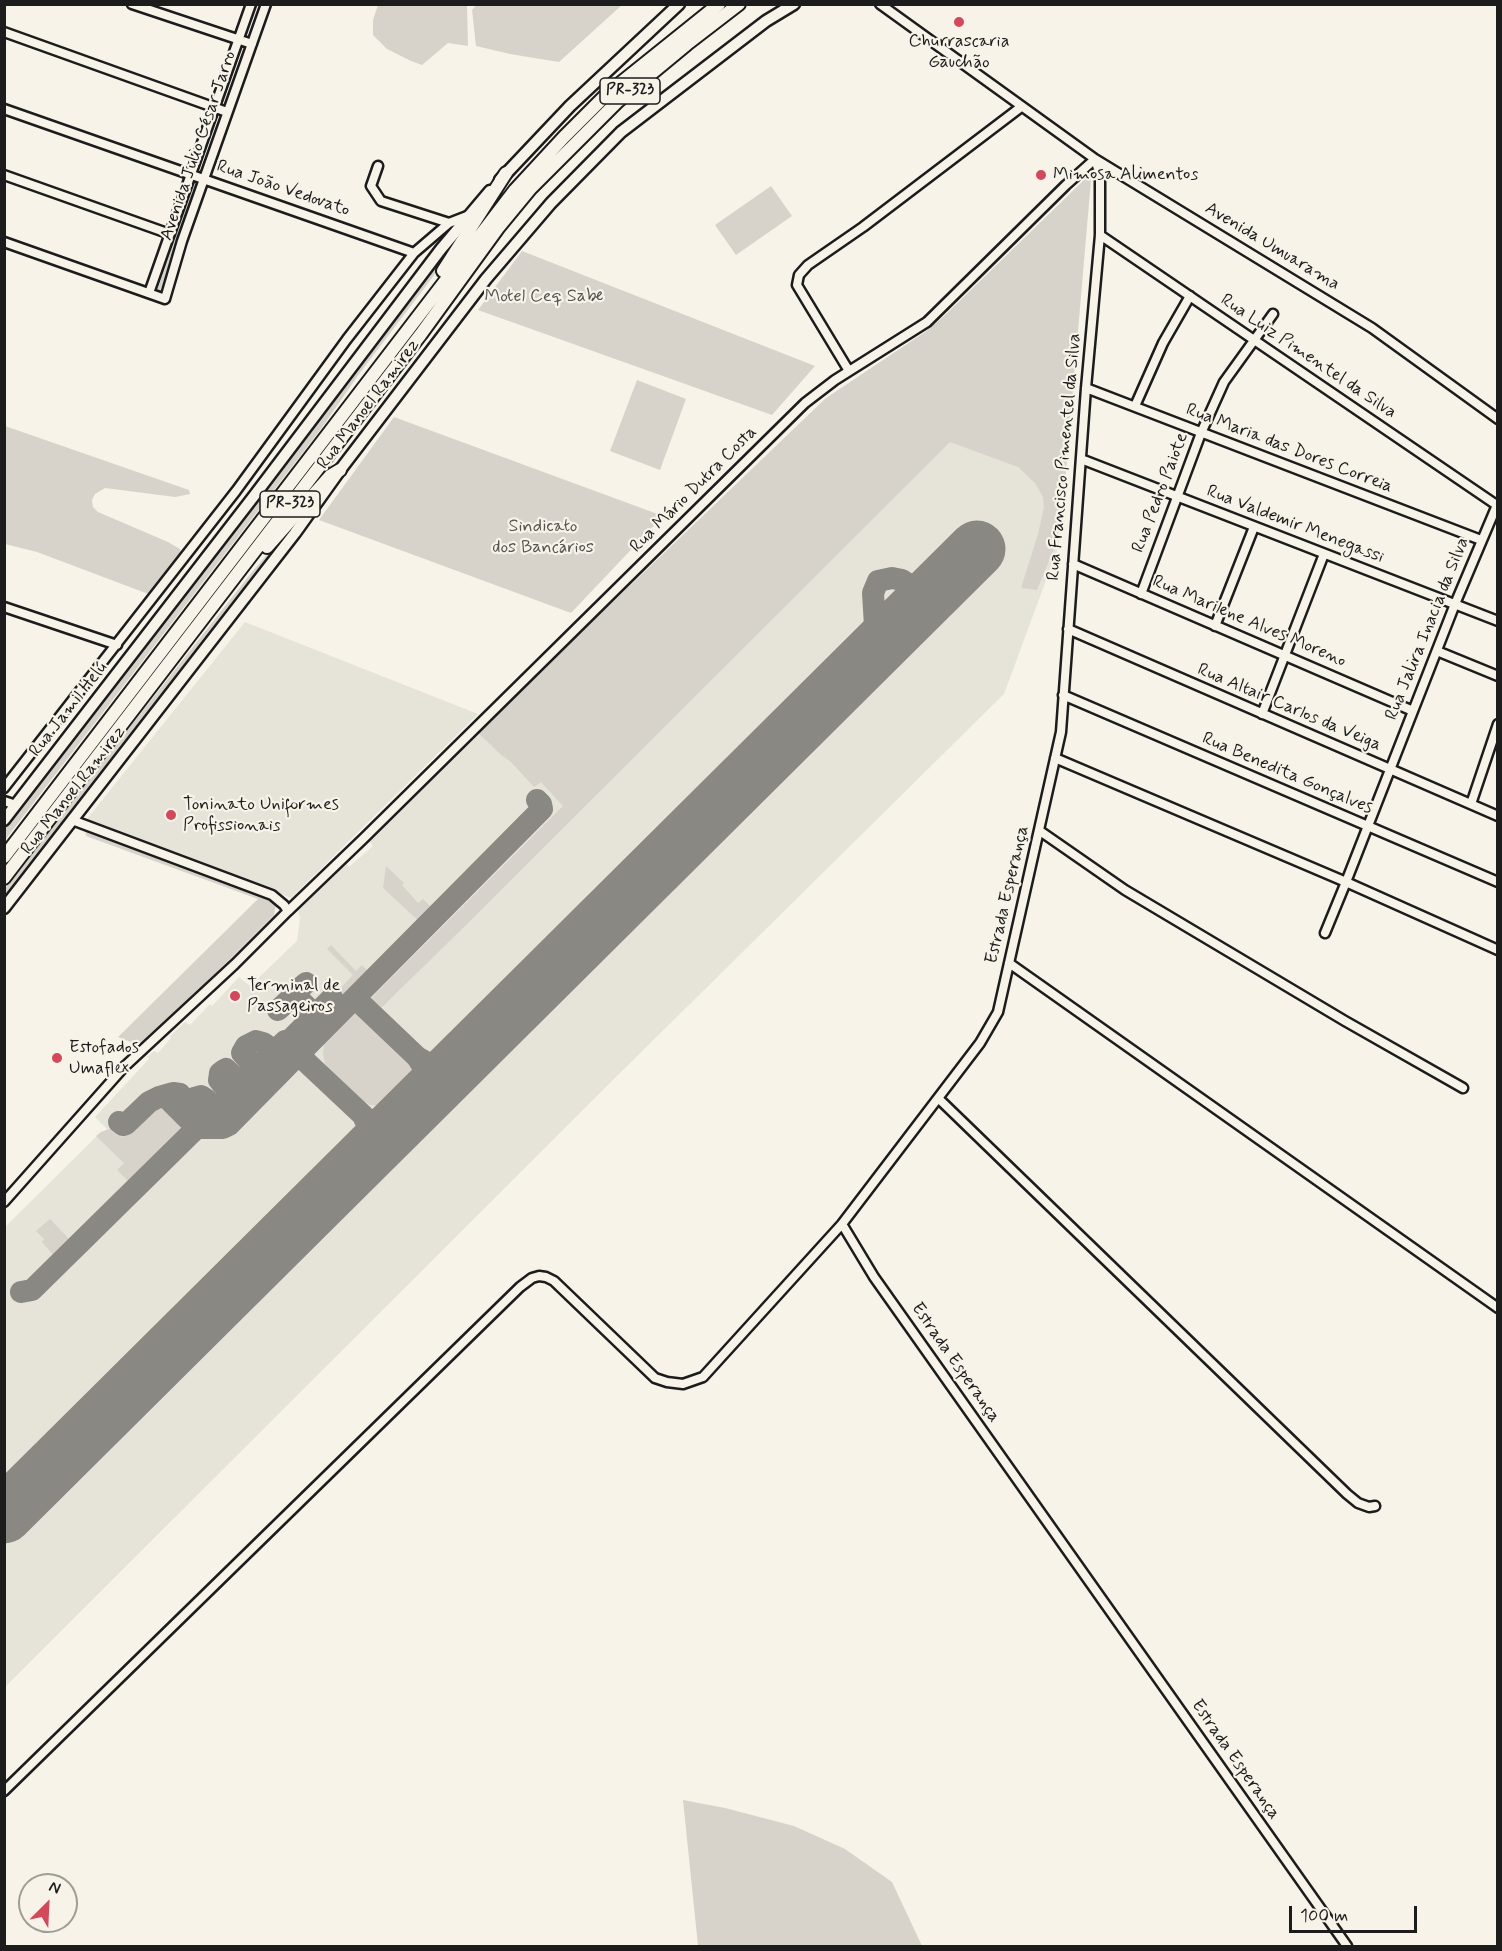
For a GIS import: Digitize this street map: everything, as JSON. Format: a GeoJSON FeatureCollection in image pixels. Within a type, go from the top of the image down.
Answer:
{"type":"FeatureCollection","features":[{"type":"Feature","properties":{"kind":"highway","name":"PR-323"},"geometry":{"type":"LineString","coordinates":[[4,857],[515,190],[607,94],[719,4]]}},
{"type":"Feature","properties":{"kind":"highway","name":"PR-323"},"geometry":{"type":"LineString","coordinates":[[4,878],[421,334],[498,228],[531,188],[618,101],[739,4]]}},
{"type":"Feature","properties":{"kind":"highway"},"geometry":{"type":"LineString","coordinates":[[437,290],[438,278],[506,173]]}},
{"type":"Feature","properties":{"kind":"highway"},"geometry":{"type":"LineString","coordinates":[[244,564],[259,555],[330,476],[340,470]]}},
{"type":"Feature","properties":{"kind":"main road","name":"Rua Jamil Helú"},"geometry":{"type":"LineString","coordinates":[[5,820],[467,216],[570,106],[679,4]]}},
{"type":"Feature","properties":{"kind":"main road","name":"Rua Manoel Ramirez"},"geometry":{"type":"LineString","coordinates":[[4,908],[295,533],[340,470],[486,279],[551,203],[621,132],[766,21],[794,4]]}},
{"type":"Feature","properties":{"kind":"street"},"geometry":{"type":"LineString","coordinates":[[132,4],[252,44]]}},
{"type":"Feature","properties":{"kind":"street","name":"Avenida Julio César Jarro"},"geometry":{"type":"LineString","coordinates":[[251,4],[149,293],[165,298],[266,4]]}},
{"type":"Feature","properties":{"kind":"street","name":"Avenida Umuarama"},"geometry":{"type":"LineString","coordinates":[[880,4],[1095,159],[1372,328],[1497,419]]}},
{"type":"Feature","properties":{"kind":"street"},"geometry":{"type":"LineString","coordinates":[[4,32],[227,112]]}},
{"type":"Feature","properties":{"kind":"street"},"geometry":{"type":"LineString","coordinates":[[849,371],[797,285],[799,275],[808,265],[863,227],[1021,106]]}},
{"type":"Feature","properties":{"kind":"street","name":"Rua João Vedovato"},"geometry":{"type":"LineString","coordinates":[[4,109],[414,253]]}},
{"type":"Feature","properties":{"kind":"street","name":"Rua Francisco Pimentel da Silva"},"geometry":{"type":"LineString","coordinates":[[1055,758],[1060,732],[1100,235],[1100,175],[1095,159]]}},
{"type":"Feature","properties":{"kind":"street","name":"Rua Mário Dutra Costa"},"geometry":{"type":"LineString","coordinates":[[4,1202],[124,1066],[235,964],[805,403],[820,390],[927,322],[1095,159]]}},
{"type":"Feature","properties":{"kind":"street"},"geometry":{"type":"LineString","coordinates":[[378,166],[371,186],[381,201],[449,224]]}},
{"type":"Feature","properties":{"kind":"street"},"geometry":{"type":"LineString","coordinates":[[4,175],[170,234]]}},
{"type":"Feature","properties":{"kind":"street"},"geometry":{"type":"LineString","coordinates":[[4,788],[237,491],[347,339],[414,253],[449,224],[467,216]]}},
{"type":"Feature","properties":{"kind":"street","name":"Rua Luiz Pimentel da Silva"},"geometry":{"type":"LineString","coordinates":[[1100,235],[1497,505]]}},
{"type":"Feature","properties":{"kind":"street"},"geometry":{"type":"LineString","coordinates":[[4,242],[149,293]]}},
{"type":"Feature","properties":{"kind":"street"},"geometry":{"type":"LineString","coordinates":[[1135,406],[1163,343],[1190,296]]}},
{"type":"Feature","properties":{"kind":"street","name":"Rua Pedro Paiote"},"geometry":{"type":"LineString","coordinates":[[1141,594],[1201,433],[1224,382],[1273,314]]}},
{"type":"Feature","properties":{"kind":"street","name":"Rua Maria das Dores Correia"},"geometry":{"type":"LineString","coordinates":[[1086,388],[1481,540]]}},
{"type":"Feature","properties":{"kind":"street","name":"Rua Valdemir Menegassi"},"geometry":{"type":"LineString","coordinates":[[1081,459],[1497,621]]}},
{"type":"Feature","properties":{"kind":"street","name":"Rua Jalira Inacia da Silva"},"geometry":{"type":"LineString","coordinates":[[1324,933],[1455,604],[1497,505]]}},
{"type":"Feature","properties":{"kind":"street"},"geometry":{"type":"LineString","coordinates":[[1215,626],[1254,527]]}},
{"type":"Feature","properties":{"kind":"street"},"geometry":{"type":"LineString","coordinates":[[1262,714],[1324,554]]}},
{"type":"Feature","properties":{"kind":"street","name":"Rua Marilene Alves Moreno"},"geometry":{"type":"LineString","coordinates":[[1073,564],[1413,711]]}},
{"type":"Feature","properties":{"kind":"street"},"geometry":{"type":"LineString","coordinates":[[4,607],[117,645]]}},
{"type":"Feature","properties":{"kind":"street","name":"Rua Altair Carlos da Veiga"},"geometry":{"type":"LineString","coordinates":[[1068,629],[1497,816]]}},
{"type":"Feature","properties":{"kind":"street"},"geometry":{"type":"LineString","coordinates":[[1437,651],[1497,676]]}},
{"type":"Feature","properties":{"kind":"street","name":"Rua Benedita Gonçalves"},"geometry":{"type":"LineString","coordinates":[[1063,695],[1497,882]]}},
{"type":"Feature","properties":{"kind":"street"},"geometry":{"type":"LineString","coordinates":[[1471,804],[1494,744],[1497,724]]}},
{"type":"Feature","properties":{"kind":"street"},"geometry":{"type":"LineString","coordinates":[[1055,758],[1346,882],[1497,950]]}},
{"type":"Feature","properties":{"kind":"street","name":"Estrada Esperança"},"geometry":{"type":"LineString","coordinates":[[1055,758],[998,1012],[980,1043],[842,1224],[874,1277],[1347,1947]]}},
{"type":"Feature","properties":{"kind":"street"},"geometry":{"type":"LineString","coordinates":[[4,801],[16,805]]}},
{"type":"Feature","properties":{"kind":"street"},"geometry":{"type":"LineString","coordinates":[[72,820],[272,896],[284,904],[288,911]]}},
{"type":"Feature","properties":{"kind":"street"},"geometry":{"type":"LineString","coordinates":[[1040,831],[1125,890],[1345,1021],[1463,1088]]}},
{"type":"Feature","properties":{"kind":"street"},"geometry":{"type":"LineString","coordinates":[[1009,963],[1497,1308]]}},
{"type":"Feature","properties":{"kind":"street"},"geometry":{"type":"LineString","coordinates":[[938,1098],[1347,1494],[1358,1503],[1369,1507],[1375,1506]]}},
{"type":"Feature","properties":{"kind":"street"},"geometry":{"type":"LineString","coordinates":[[4,1791],[520,1287],[532,1278],[546,1276],[554,1281],[655,1378],[684,1384],[703,1377],[842,1224]]}},
{"type":"Feature","properties":{"kind":"shaded area"},"geometry":{"type":"Polygon","coordinates":[[[1073,380],[1058,548],[1004,694],[617,1076],[5,1687],[5,1227],[101,1132],[108,1130],[95,1117],[149,1059],[147,1057],[154,1051],[158,1053],[171,1038],[170,1036],[185,1022],[190,1025],[210,1004],[212,1006],[239,977],[250,986],[297,941],[300,918],[298,910],[347,864],[349,867],[373,846],[369,841],[477,732],[500,754],[932,389],[1073,380]]]}},
{"type":"Feature","properties":{"kind":"shaded area","name":"Toninato Uniformes Profissionais"},"geometry":{"type":"Polygon","coordinates":[[[245,622],[478,714],[291,898],[87,819],[245,622]]]}},
{"type":"Feature","properties":{"kind":"green space"},"geometry":{"type":"Polygon","coordinates":[[[477,4],[622,5],[559,62],[476,46],[472,10],[477,4]]]}},
{"type":"Feature","properties":{"kind":"green space"},"geometry":{"type":"Polygon","coordinates":[[[378,5],[467,5],[468,46],[448,43],[422,65],[411,61],[387,49],[373,35],[373,20],[378,5]]]}},
{"type":"Feature","properties":{"kind":"green space"},"geometry":{"type":"Polygon","coordinates":[[[1087,177],[1091,180],[1064,494],[1056,544],[1037,590],[1021,588],[1044,507],[1043,497],[1035,483],[1018,467],[950,442],[464,927],[381,1008],[376,1008],[370,1000],[377,992],[563,806],[541,782],[534,787],[511,762],[477,732],[826,398],[925,332],[944,316],[1087,177]]]}},
{"type":"Feature","properties":{"kind":"green space"},"geometry":{"type":"Polygon","coordinates":[[[195,182],[198,183],[160,292],[157,291],[195,182]]]}},
{"type":"Feature","properties":{"kind":"green space"},"geometry":{"type":"Polygon","coordinates":[[[771,186],[792,216],[736,255],[715,225],[771,186]]]}},
{"type":"Feature","properties":{"kind":"green space"},"geometry":{"type":"Polygon","coordinates":[[[466,227],[432,278],[359,374],[321,429],[5,840],[4,828],[466,227]]]}},
{"type":"Feature","properties":{"kind":"green space","name":"Motel Ceq Sabe"},"geometry":{"type":"Polygon","coordinates":[[[522,251],[815,366],[772,415],[478,310],[522,251]]]}},
{"type":"Feature","properties":{"kind":"green space"},"geometry":{"type":"Polygon","coordinates":[[[637,380],[686,399],[660,470],[610,451],[637,380]]]}},
{"type":"Feature","properties":{"kind":"green space","name":"Sindicato dos Bancários"},"geometry":{"type":"Polygon","coordinates":[[[394,417],[663,516],[571,613],[319,520],[394,417]]]}},
{"type":"Feature","properties":{"kind":"green space"},"geometry":{"type":"Polygon","coordinates":[[[5,426],[189,490],[190,494],[175,497],[105,488],[95,494],[92,500],[93,507],[98,512],[180,549],[181,553],[151,595],[37,552],[5,544],[5,426]]]}},
{"type":"Feature","properties":{"kind":"green space"},"geometry":{"type":"Polygon","coordinates":[[[315,499],[5,902],[4,890],[96,770],[252,572],[315,499]]]}},
{"type":"Feature","properties":{"kind":"green space"},"geometry":{"type":"Polygon","coordinates":[[[85,829],[273,900],[276,904],[274,915],[191,998],[138,1045],[118,1037],[258,899],[86,836],[85,829]]]}},
{"type":"Feature","properties":{"kind":"green space"},"geometry":{"type":"Polygon","coordinates":[[[386,866],[404,883],[402,885],[418,903],[423,899],[435,912],[422,924],[383,888],[386,866]]]}},
{"type":"Feature","properties":{"kind":"green space"},"geometry":{"type":"Polygon","coordinates":[[[331,945],[356,971],[362,965],[371,974],[342,1004],[321,984],[326,979],[339,990],[353,975],[327,949],[331,945]]]}},
{"type":"Feature","properties":{"kind":"green space"},"geometry":{"type":"Polygon","coordinates":[[[356,1007],[422,1073],[399,1097],[384,1106],[370,1105],[356,1096],[329,1070],[325,1063],[323,1054],[327,1036],[356,1007]]]}},
{"type":"Feature","properties":{"kind":"green space"},"geometry":{"type":"Polygon","coordinates":[[[159,1102],[167,1105],[187,1126],[130,1183],[117,1170],[124,1163],[96,1136],[112,1128],[122,1137],[159,1102]]]}},
{"type":"Feature","properties":{"kind":"green space"},"geometry":{"type":"Polygon","coordinates":[[[50,1219],[71,1241],[55,1257],[36,1231],[50,1219]]]}},
{"type":"Feature","properties":{"kind":"green space"},"geometry":{"type":"Polygon","coordinates":[[[683,1800],[794,1826],[845,1849],[892,1882],[922,1946],[698,1946],[683,1800]]]}},
{"type":"Feature","properties":{"kind":"taxiway"},"geometry":{"type":"LineString","coordinates":[[871,655],[876,642],[873,593],[878,581],[892,578],[902,580],[926,600]]}},
{"type":"Feature","properties":{"kind":"taxiway"},"geometry":{"type":"LineString","coordinates":[[285,1068],[285,1060],[293,1052],[297,1051],[303,1059],[302,1054],[306,1047],[542,809],[537,800]]}},
{"type":"Feature","properties":{"kind":"taxiway"},"geometry":{"type":"LineString","coordinates":[[306,983],[299,989],[298,998],[325,1025]]}},
{"type":"Feature","properties":{"kind":"taxiway"},"geometry":{"type":"LineString","coordinates":[[278,1010],[290,999],[298,998]]}},
{"type":"Feature","properties":{"kind":"taxiway"},"geometry":{"type":"LineString","coordinates":[[21,1292],[32,1290],[285,1041],[290,1040],[332,998]]}},
{"type":"Feature","properties":{"kind":"taxiway"},"geometry":{"type":"LineString","coordinates":[[355,998],[417,1057],[433,1066],[453,1070]]}},
{"type":"Feature","properties":{"kind":"taxiway"},"geometry":{"type":"LineString","coordinates":[[261,1082],[257,1069],[242,1053],[246,1046],[256,1041],[272,1049]]}},
{"type":"Feature","properties":{"kind":"taxiway"},"geometry":{"type":"LineString","coordinates":[[417,1057],[427,1073],[427,1095]]}},
{"type":"Feature","properties":{"kind":"taxiway"},"geometry":{"type":"LineString","coordinates":[[168,1099],[193,1124],[201,1128],[223,1128],[229,1125],[293,1060],[299,1058],[303,1059],[369,1121],[387,1125],[405,1117]]}},
{"type":"Feature","properties":{"kind":"taxiway"},"geometry":{"type":"LineString","coordinates":[[229,1087],[223,1085],[219,1080],[220,1073],[226,1069],[242,1084],[250,1097]]}},
{"type":"Feature","properties":{"kind":"taxiway"},"geometry":{"type":"LineString","coordinates":[[119,1122],[126,1124],[149,1102],[159,1097],[173,1093],[180,1094]]}},
{"type":"Feature","properties":{"kind":"taxiway"},"geometry":{"type":"LineString","coordinates":[[191,1104],[194,1098],[201,1096],[207,1100],[209,1106]]}},
{"type":"Feature","properties":{"kind":"taxiway"},"geometry":{"type":"LineString","coordinates":[[364,1118],[370,1129],[371,1140],[366,1156]]}},
{"type":"Feature","properties":{"kind":"runway"},"geometry":{"type":"LineString","coordinates":[[4,1515],[977,549]]}},
{"type":"Feature","properties":{"kind":"place","name":"Churrascaria Gauchão"},"geometry":{"type":"Point","coordinates":[959,22]}},
{"type":"Feature","properties":{"kind":"place","name":"Mimosa Alimentos"},"geometry":{"type":"Point","coordinates":[1041,175]}},
{"type":"Feature","properties":{"kind":"place","name":"Toninato Uniformes Profissionais"},"geometry":{"type":"Point","coordinates":[171,815]}},
{"type":"Feature","properties":{"kind":"place","name":"Terminal de Passageiros"},"geometry":{"type":"Point","coordinates":[235,996]}},
{"type":"Feature","properties":{"kind":"place","name":"Estofados Umaflex"},"geometry":{"type":"Point","coordinates":[57,1058]}}]}
